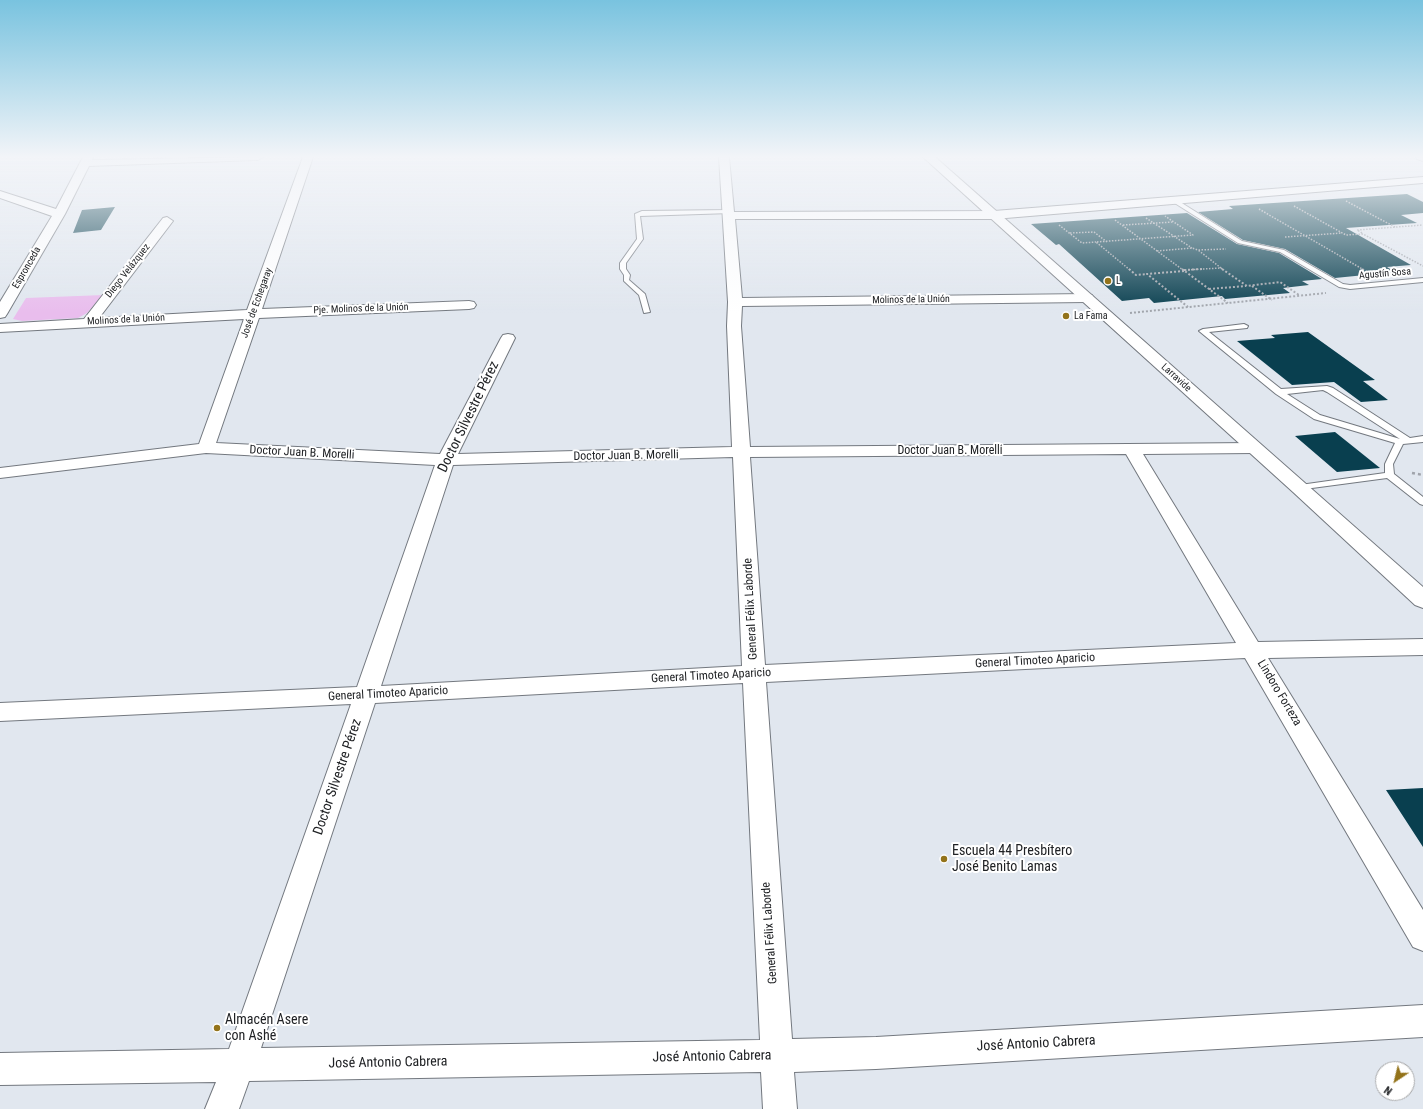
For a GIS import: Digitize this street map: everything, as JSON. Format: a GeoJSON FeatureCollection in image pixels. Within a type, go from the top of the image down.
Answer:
{"type":"FeatureCollection","features":[{"type":"Feature","properties":{"kind":"street"},"geometry":{"type":"LineString","coordinates":[[44,209],[59,214]]}},
{"type":"Feature","properties":{"kind":"street","name":"Espronceda"},"geometry":{"type":"LineString","coordinates":[[0,314],[62,209]]}},
{"type":"Feature","properties":{"kind":"street","name":"José de Echegaray"},"geometry":{"type":"LineString","coordinates":[[206,448],[290,209]]}},
{"type":"Feature","properties":{"kind":"street","name":"General Félix Laborde"},"geometry":{"type":"LineString","coordinates":[[729,209],[735,302],[734,326],[780,1109]]}},
{"type":"Feature","properties":{"kind":"street","name":"Larravide"},"geometry":{"type":"LineString","coordinates":[[987,209],[1300,488],[1423,600]]}},
{"type":"Feature","properties":{"kind":"street"},"geometry":{"type":"LineString","coordinates":[[729,214],[994,215],[1073,209]]}},
{"type":"Feature","properties":{"kind":"street","name":"Diego Velázquez"},"geometry":{"type":"LineString","coordinates":[[89,322],[167,221]]}},
{"type":"Feature","properties":{"kind":"street","name":"Molinos de la Unión"},"geometry":{"type":"LineString","coordinates":[[735,302],[1087,298]]}},
{"type":"Feature","properties":{"kind":"street","name":"Pje. Molinos de la Unión"},"geometry":{"type":"LineString","coordinates":[[253,314],[469,305]]}},
{"type":"Feature","properties":{"kind":"street","name":"Molinos de la Unión"},"geometry":{"type":"LineString","coordinates":[[0,328],[253,314]]}},
{"type":"Feature","properties":{"kind":"street","name":"Doctor Silvestre Pérez"},"geometry":{"type":"LineString","coordinates":[[222,1109],[237,1066],[254,1025],[446,460],[508,338]]}},
{"type":"Feature","properties":{"kind":"street","name":"Doctor Juan B. Morelli"},"geometry":{"type":"LineString","coordinates":[[0,473],[206,448],[446,460],[742,452],[1254,448]]}},
{"type":"Feature","properties":{"kind":"street","name":"Lindoro Forteza"},"geometry":{"type":"LineString","coordinates":[[1132,450],[1254,650],[1423,937]]}},
{"type":"Feature","properties":{"kind":"street","name":"General Timoteo Aparicio"},"geometry":{"type":"LineString","coordinates":[[0,712],[1254,650],[1423,647]]}},
{"type":"Feature","properties":{"kind":"street","name":"José Antonio Cabrera"},"geometry":{"type":"LineString","coordinates":[[0,1069],[237,1066],[884,1053],[1423,1021]]}},
{"type":"Feature","properties":{"kind":"lane"},"geometry":{"type":"LineString","coordinates":[[1187,209],[1243,244],[1282,251],[1337,285],[1348,287]]}},
{"type":"Feature","properties":{"kind":"lane"},"geometry":{"type":"LineString","coordinates":[[646,312],[642,294],[626,280],[627,275],[623,269],[622,263],[640,239],[637,215],[642,213],[729,214]]}},
{"type":"Feature","properties":{"kind":"lane","name":"Agustín Sosa"},"geometry":{"type":"LineString","coordinates":[[1348,287],[1423,280]]}},
{"type":"Feature","properties":{"kind":"lane"},"geometry":{"type":"LineString","coordinates":[[1244,326],[1202,331],[1279,392],[1317,417],[1404,441],[1423,439]]}},
{"type":"Feature","properties":{"kind":"lane"},"geometry":{"type":"LineString","coordinates":[[1279,392],[1324,388],[1330,390],[1404,441]]}},
{"type":"Feature","properties":{"kind":"lane"},"geometry":{"type":"LineString","coordinates":[[1389,475],[1390,464],[1404,441]]}},
{"type":"Feature","properties":{"kind":"lane"},"geometry":{"type":"LineString","coordinates":[[1300,488],[1389,475],[1423,502]]}},
{"type":"Feature","properties":{"kind":"path"},"geometry":{"type":"LineString","coordinates":[[1099,209],[1229,304]]}},
{"type":"Feature","properties":{"kind":"path"},"geometry":{"type":"LineString","coordinates":[[1133,209],[1192,248],[1198,250],[1247,286]]}},
{"type":"Feature","properties":{"kind":"path"},"geometry":{"type":"LineString","coordinates":[[1043,211],[1082,243],[1193,235],[1154,209]]}},
{"type":"Feature","properties":{"kind":"path"},"geometry":{"type":"LineString","coordinates":[[1258,209],[1386,284]]}},
{"type":"Feature","properties":{"kind":"path"},"geometry":{"type":"LineString","coordinates":[[1299,209],[1346,235],[1363,234]]}},
{"type":"Feature","properties":{"kind":"path"},"geometry":{"type":"LineString","coordinates":[[1361,209],[1395,227]]}},
{"type":"Feature","properties":{"kind":"path"},"geometry":{"type":"LineString","coordinates":[[1122,226],[1173,222]]}},
{"type":"Feature","properties":{"kind":"path"},"geometry":{"type":"LineString","coordinates":[[1423,225],[1357,230],[1423,266]]}},
{"type":"Feature","properties":{"kind":"path"},"geometry":{"type":"LineString","coordinates":[[1070,233],[1094,232],[1107,242]]}},
{"type":"Feature","properties":{"kind":"path"},"geometry":{"type":"LineString","coordinates":[[1284,238],[1342,233]]}},
{"type":"Feature","properties":{"kind":"path"},"geometry":{"type":"LineString","coordinates":[[1096,242],[1136,275],[1221,268]]}},
{"type":"Feature","properties":{"kind":"path"},"geometry":{"type":"LineString","coordinates":[[1198,250],[1237,248],[1243,244]]}},
{"type":"Feature","properties":{"kind":"path"},"geometry":{"type":"LineString","coordinates":[[1157,251],[1192,248]]}},
{"type":"Feature","properties":{"kind":"path"},"geometry":{"type":"LineString","coordinates":[[1147,274],[1188,308]]}},
{"type":"Feature","properties":{"kind":"path"},"geometry":{"type":"LineString","coordinates":[[1209,289],[1280,282],[1300,295],[1340,292],[1348,287]]}},
{"type":"Feature","properties":{"kind":"path"},"geometry":{"type":"LineString","coordinates":[[1252,285],[1272,300]]}},
{"type":"Feature","properties":{"kind":"path"},"geometry":{"type":"LineString","coordinates":[[1106,315],[1302,297],[1300,295]]}},
{"type":"Feature","properties":{"kind":"shaded area"},"geometry":{"type":"Polygon","coordinates":[[[103,295],[87,313],[78,318],[22,321],[13,319],[26,298],[103,295]]]}},
{"type":"Feature","properties":{"kind":"building"},"geometry":{"type":"Polygon","coordinates":[[[114,209],[101,230],[73,233],[82,210],[114,209]]]}},
{"type":"Feature","properties":{"kind":"building"},"geometry":{"type":"Polygon","coordinates":[[[1233,209],[1423,209],[1423,213],[1401,215],[1417,223],[1346,228],[1411,265],[1387,267],[1395,272],[1335,278],[1285,249],[1243,240],[1198,212],[1233,209]]]}},
{"type":"Feature","properties":{"kind":"building"},"geometry":{"type":"Polygon","coordinates":[[[1187,213],[1237,244],[1279,253],[1322,279],[1302,281],[1309,285],[1283,288],[1290,293],[1225,299],[1222,296],[1154,303],[1149,298],[1122,301],[1059,244],[1056,245],[1031,224],[1187,213]]]}},
{"type":"Feature","properties":{"kind":"building"},"geometry":{"type":"Polygon","coordinates":[[[1308,332],[1375,380],[1363,381],[1388,400],[1361,402],[1334,382],[1292,385],[1237,341],[1275,338],[1271,335],[1308,332]]]}},
{"type":"Feature","properties":{"kind":"building"},"geometry":{"type":"Polygon","coordinates":[[[1335,432],[1380,468],[1337,472],[1295,436],[1335,432]]]}},
{"type":"Feature","properties":{"kind":"building"},"geometry":{"type":"Polygon","coordinates":[[[1423,788],[1423,847],[1386,790],[1423,788]]]}},
{"type":"Feature","properties":{"kind":"place","name":"L"},"geometry":{"type":"Point","coordinates":[1108,281]}},
{"type":"Feature","properties":{"kind":"place","name":"La Fama"},"geometry":{"type":"Point","coordinates":[1066,316]}},
{"type":"Feature","properties":{"kind":"place","name":"Escuela 44 Presbítero José Benito Lamas"},"geometry":{"type":"Point","coordinates":[944,859]}},
{"type":"Feature","properties":{"kind":"place","name":"Almacén Asere con Ashé"},"geometry":{"type":"Point","coordinates":[217,1028]}}]}
